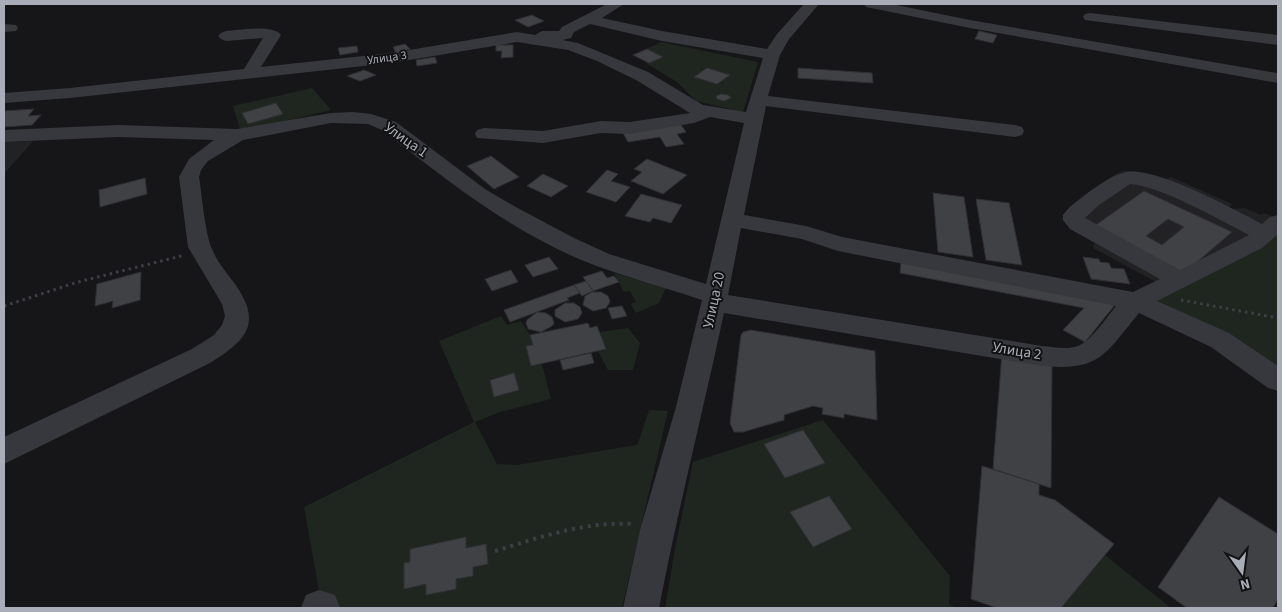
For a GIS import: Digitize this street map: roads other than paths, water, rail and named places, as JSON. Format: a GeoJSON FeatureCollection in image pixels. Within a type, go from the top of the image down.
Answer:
{"type":"FeatureCollection","features":[{"type":"Feature","properties":{"kind":"street"},"geometry":{"type":"LineString","coordinates":[[569,41],[568,30],[617,4]]}},
{"type":"Feature","properties":{"kind":"street","name":"Улица 20"},"geometry":{"type":"LineString","coordinates":[[641,608],[657,530],[690,407],[715,299],[758,100],[772,55],[782,37],[812,4]]}},
{"type":"Feature","properties":{"kind":"street"},"geometry":{"type":"LineString","coordinates":[[871,4],[970,24],[1277,78]]}},
{"type":"Feature","properties":{"kind":"street"},"geometry":{"type":"LineString","coordinates":[[1101,47],[1088,10],[1278,40]]}},
{"type":"Feature","properties":{"kind":"street"},"geometry":{"type":"LineString","coordinates":[[589,19],[662,36],[772,55]]}},
{"type":"Feature","properties":{"kind":"street"},"geometry":{"type":"LineString","coordinates":[[226,36],[267,33],[273,35],[253,65],[251,73]]}},
{"type":"Feature","properties":{"kind":"street","name":"Улица 3"},"geometry":{"type":"LineString","coordinates":[[4,98],[70,93],[391,58],[517,37],[569,41],[642,76],[690,106],[707,112],[754,119]]}},
{"type":"Feature","properties":{"kind":"street"},"geometry":{"type":"LineString","coordinates":[[32,135],[70,93]]}},
{"type":"Feature","properties":{"kind":"street"},"geometry":{"type":"LineString","coordinates":[[758,100],[1015,131]]}},
{"type":"Feature","properties":{"kind":"street"},"geometry":{"type":"LineString","coordinates":[[484,134],[543,137],[601,127],[630,128],[694,118],[707,112]]}},
{"type":"Feature","properties":{"kind":"street","name":"Улица 1"},"geometry":{"type":"LineString","coordinates":[[7,147],[32,135],[140,131],[237,135],[343,117],[362,118],[384,123],[506,211],[564,242],[601,259],[715,299]]}},
{"type":"Feature","properties":{"kind":"street"},"geometry":{"type":"LineString","coordinates":[[4,451],[201,356],[226,340],[237,324],[236,308],[227,290],[203,257],[200,249],[191,198],[190,172],[200,160],[237,135]]}},
{"type":"Feature","properties":{"kind":"street"},"geometry":{"type":"LineString","coordinates":[[1180,280],[1091,232],[1074,220],[1074,215],[1115,185],[1126,178],[1132,178],[1155,184],[1272,228]]}},
{"type":"Feature","properties":{"kind":"street"},"geometry":{"type":"LineString","coordinates":[[731,219],[806,233],[838,244],[1141,298],[1220,340],[1278,380]]}},
{"type":"Feature","properties":{"kind":"street","name":"Улица 2"},"geometry":{"type":"LineString","coordinates":[[715,299],[1042,356],[1067,358],[1084,355],[1095,348],[1141,298],[1254,243],[1272,228]]}}]}
